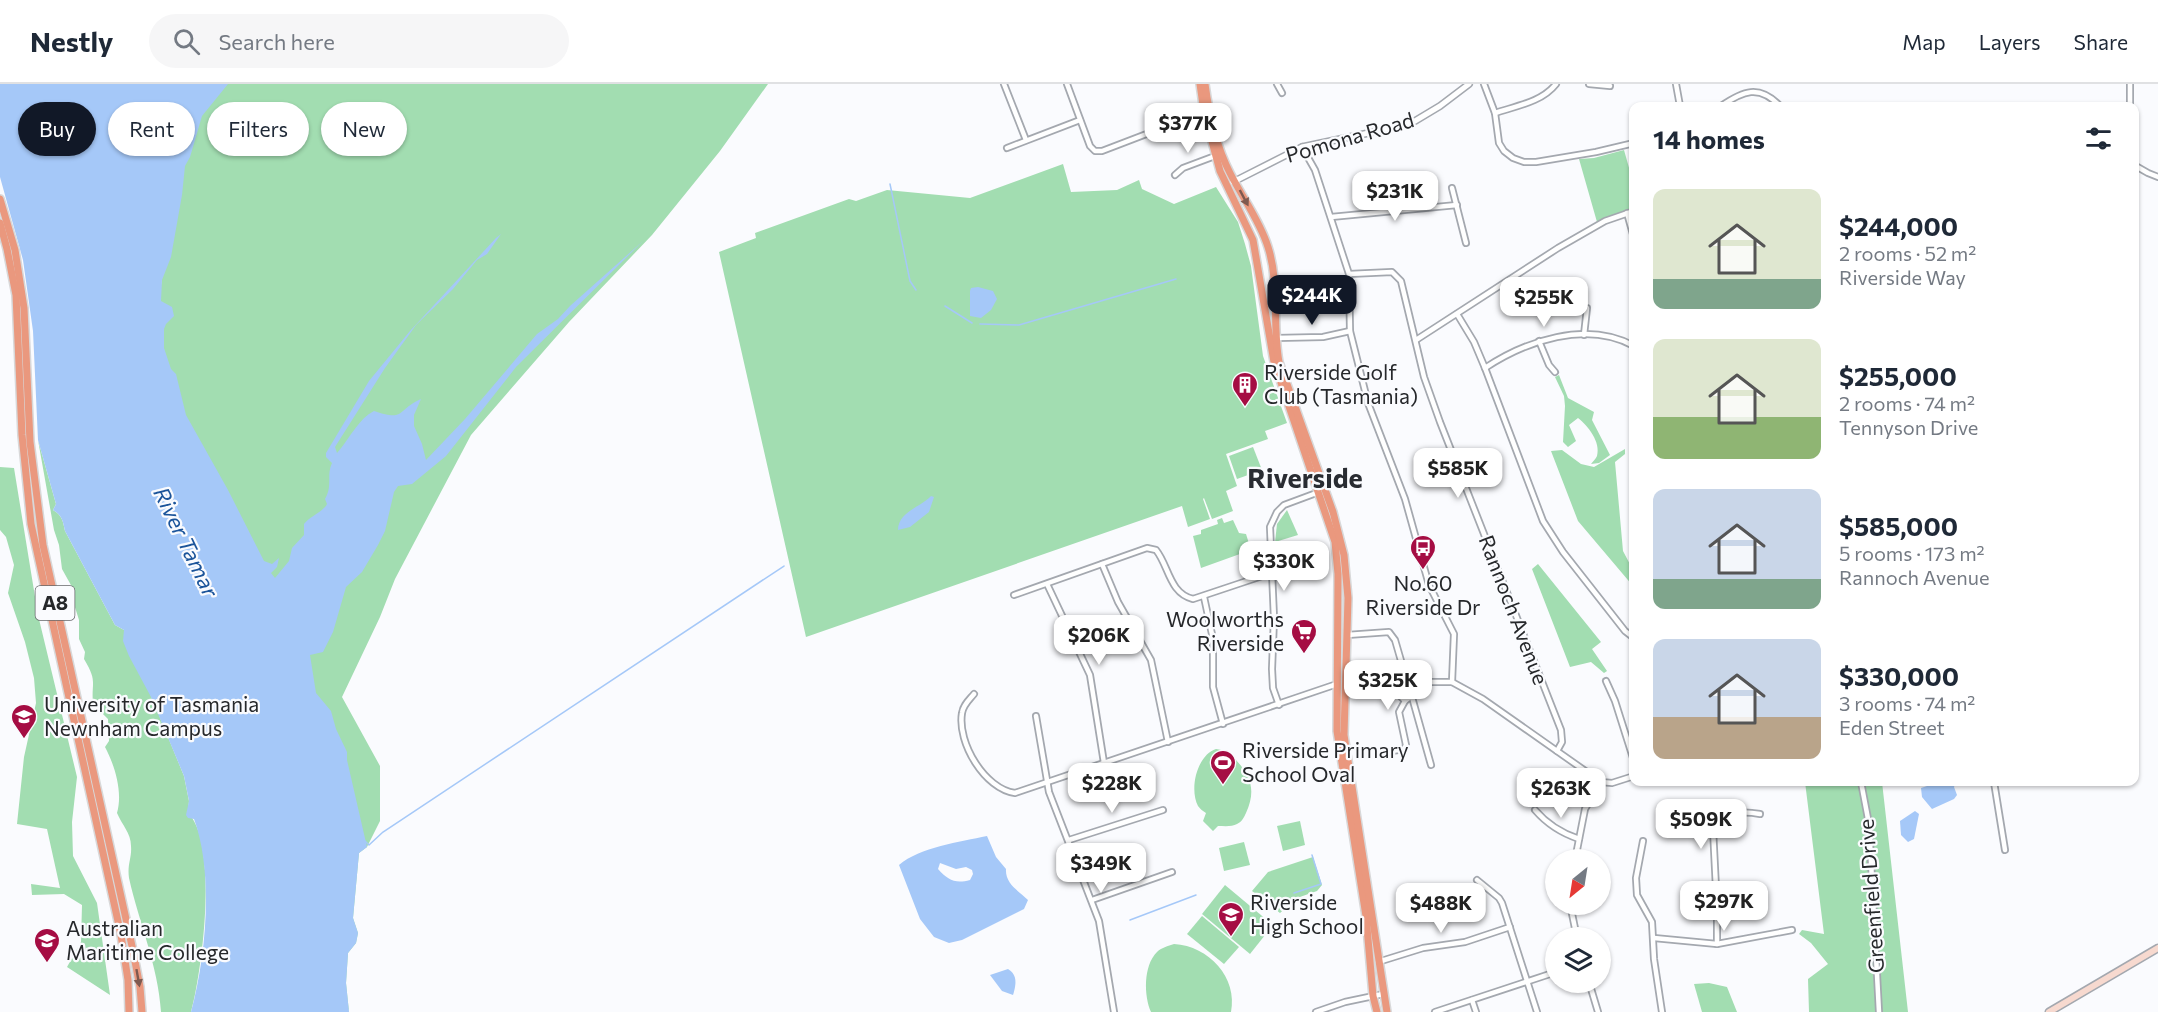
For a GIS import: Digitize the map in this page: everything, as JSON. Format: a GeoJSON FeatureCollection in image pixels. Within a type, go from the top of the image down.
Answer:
{"type":"FeatureCollection","features":[{"type":"Feature","properties":{"kind":"highway"},"geometry":{"type":"LineString","coordinates":[[1200,84],[1215,156],[1226,186],[1253,240],[1274,362],[1331,525],[1337,557],[1338,742],[1366,916],[1373,996],[1377,1012]]}},
{"type":"Feature","properties":{"kind":"highway"},"geometry":{"type":"LineString","coordinates":[[1205,84],[1212,120],[1221,149],[1264,237],[1273,264],[1279,362],[1340,535],[1347,573],[1344,735],[1387,1012]]}},
{"type":"Feature","properties":{"kind":"highway","name":"A8"},"geometry":{"type":"LineString","coordinates":[[0,199],[15,250],[24,308],[30,442],[43,545],[132,946],[142,1012]]}},
{"type":"Feature","properties":{"kind":"highway","name":"A8"},"geometry":{"type":"LineString","coordinates":[[0,223],[16,295],[22,435],[31,524],[121,935],[127,972],[129,1012]]}},
{"type":"Feature","properties":{"kind":"highway"},"geometry":{"type":"LineString","coordinates":[[1337,636],[1347,635]]}},
{"type":"Feature","properties":{"kind":"main road"},"geometry":{"type":"LineString","coordinates":[[2049,1012],[2158,948]]}},
{"type":"Feature","properties":{"kind":"street"},"geometry":{"type":"LineString","coordinates":[[1004,84],[1026,140]]}},
{"type":"Feature","properties":{"kind":"street"},"geometry":{"type":"LineString","coordinates":[[1067,84],[1091,149],[1098,152],[1204,112]]}},
{"type":"Feature","properties":{"kind":"street"},"geometry":{"type":"LineString","coordinates":[[1277,84],[1282,93]]}},
{"type":"Feature","properties":{"kind":"street","name":"Pomona Road"},"geometry":{"type":"LineString","coordinates":[[1226,186],[1302,147],[1406,125],[1424,117],[1469,84]]}},
{"type":"Feature","properties":{"kind":"street"},"geometry":{"type":"LineString","coordinates":[[1484,84],[1495,113],[1497,137],[1501,147],[1513,159],[1524,162],[1596,152],[1629,144]]}},
{"type":"Feature","properties":{"kind":"street"},"geometry":{"type":"LineString","coordinates":[[1495,113],[1538,98],[1549,92],[1556,84]]}},
{"type":"Feature","properties":{"kind":"street"},"geometry":{"type":"LineString","coordinates":[[1589,84],[1610,86]]}},
{"type":"Feature","properties":{"kind":"street"},"geometry":{"type":"LineString","coordinates":[[1676,84],[1679,102]]}},
{"type":"Feature","properties":{"kind":"street"},"geometry":{"type":"LineString","coordinates":[[2130,84],[2130,102]]}},
{"type":"Feature","properties":{"kind":"street"},"geometry":{"type":"LineString","coordinates":[[1727,102],[1742,93],[1750,92],[1769,96],[1776,102]]}},
{"type":"Feature","properties":{"kind":"street"},"geometry":{"type":"LineString","coordinates":[[1007,148],[1080,120]]}},
{"type":"Feature","properties":{"kind":"street"},"geometry":{"type":"LineString","coordinates":[[1302,147],[1315,170],[1349,273],[1350,331],[1368,403],[1403,495],[1429,585],[1454,634],[1452,682]]}},
{"type":"Feature","properties":{"kind":"street"},"geometry":{"type":"LineString","coordinates":[[1175,175],[1183,168],[1215,156]]}},
{"type":"Feature","properties":{"kind":"street"},"geometry":{"type":"LineString","coordinates":[[2139,166],[2158,177]]}},
{"type":"Feature","properties":{"kind":"street"},"geometry":{"type":"LineString","coordinates":[[1452,188],[1466,243]]}},
{"type":"Feature","properties":{"kind":"street"},"geometry":{"type":"LineString","coordinates":[[1331,217],[1457,205]]}},
{"type":"Feature","properties":{"kind":"street"},"geometry":{"type":"LineString","coordinates":[[1416,340],[1558,248],[1605,221],[1627,213],[1629,220]]}},
{"type":"Feature","properties":{"kind":"street","name":"Rannoch Avenue"},"geometry":{"type":"LineString","coordinates":[[1349,273],[1392,272],[1402,285],[1424,377],[1440,422],[1561,730],[1562,742],[1557,751]]}},
{"type":"Feature","properties":{"kind":"street"},"geometry":{"type":"LineString","coordinates":[[1584,335],[1587,308]]}},
{"type":"Feature","properties":{"kind":"street"},"geometry":{"type":"LineString","coordinates":[[1457,314],[1474,342],[1485,368],[1543,521],[1563,552],[1629,634]]}},
{"type":"Feature","properties":{"kind":"street"},"geometry":{"type":"LineString","coordinates":[[1276,338],[1323,337],[1350,331]]}},
{"type":"Feature","properties":{"kind":"street"},"geometry":{"type":"LineString","coordinates":[[1485,368],[1503,356],[1557,336],[1584,335],[1614,339],[1629,344]]}},
{"type":"Feature","properties":{"kind":"street"},"geometry":{"type":"LineString","coordinates":[[1539,341],[1549,365],[1555,372]]}},
{"type":"Feature","properties":{"kind":"street"},"geometry":{"type":"LineString","coordinates":[[1279,705],[1273,688],[1272,669],[1274,618],[1270,531],[1273,519],[1284,505],[1319,492]]}},
{"type":"Feature","properties":{"kind":"street"},"geometry":{"type":"LineString","coordinates":[[1014,595],[1152,548],[1159,554],[1166,573],[1184,595],[1193,599],[1262,576],[1272,576]]}},
{"type":"Feature","properties":{"kind":"street"},"geometry":{"type":"LineString","coordinates":[[1102,564],[1118,602],[1154,666],[1168,742]]}},
{"type":"Feature","properties":{"kind":"street"},"geometry":{"type":"LineString","coordinates":[[1047,584],[1090,675],[1104,764]]}},
{"type":"Feature","properties":{"kind":"street"},"geometry":{"type":"LineString","coordinates":[[1204,597],[1213,639],[1213,687],[1223,724]]}},
{"type":"Feature","properties":{"kind":"street"},"geometry":{"type":"LineString","coordinates":[[1347,635],[1391,633],[1406,678],[1410,682],[1431,765]]}},
{"type":"Feature","properties":{"kind":"street"},"geometry":{"type":"LineString","coordinates":[[1398,681],[1401,697],[1405,701]]}},
{"type":"Feature","properties":{"kind":"street"},"geometry":{"type":"LineString","coordinates":[[1606,681],[1629,745]]}},
{"type":"Feature","properties":{"kind":"street"},"geometry":{"type":"LineString","coordinates":[[1410,682],[1452,682],[1483,699],[1601,782],[1612,783],[1629,778]]}},
{"type":"Feature","properties":{"kind":"street"},"geometry":{"type":"LineString","coordinates":[[974,694],[964,706],[962,728],[972,758],[987,778],[1000,789],[1016,793],[1337,684]]}},
{"type":"Feature","properties":{"kind":"street"},"geometry":{"type":"LineString","coordinates":[[1392,751],[1404,748],[1406,745],[1399,712],[1405,701],[1412,696]]}},
{"type":"Feature","properties":{"kind":"street"},"geometry":{"type":"LineString","coordinates":[[1036,716],[1049,792],[1092,900],[1102,934],[1114,1012]]}},
{"type":"Feature","properties":{"kind":"street"},"geometry":{"type":"LineString","coordinates":[[1577,849],[1585,809],[1601,782]]}},
{"type":"Feature","properties":{"kind":"street","name":"Greenfield Drive"},"geometry":{"type":"LineString","coordinates":[[1862,786],[1869,824],[1879,1012]]}},
{"type":"Feature","properties":{"kind":"street"},"geometry":{"type":"LineString","coordinates":[[1995,786],[2005,849]]}},
{"type":"Feature","properties":{"kind":"street"},"geometry":{"type":"LineString","coordinates":[[1069,840],[1163,810]]}},
{"type":"Feature","properties":{"kind":"street"},"geometry":{"type":"LineString","coordinates":[[1536,810],[1557,830],[1579,839]]}},
{"type":"Feature","properties":{"kind":"street"},"geometry":{"type":"LineString","coordinates":[[1717,944],[1713,829],[1719,820],[1727,815],[1750,812],[1760,814]]}},
{"type":"Feature","properties":{"kind":"street"},"geometry":{"type":"LineString","coordinates":[[1643,841],[1636,878],[1637,895],[1652,922],[1654,959],[1662,1012]]}},
{"type":"Feature","properties":{"kind":"street"},"geometry":{"type":"LineString","coordinates":[[1092,900],[1172,872]]}},
{"type":"Feature","properties":{"kind":"street"},"geometry":{"type":"LineString","coordinates":[[1477,880],[1499,898],[1537,1012]]}},
{"type":"Feature","properties":{"kind":"street"},"geometry":{"type":"LineString","coordinates":[[1378,962],[1423,948],[1465,942],[1510,927]]}},
{"type":"Feature","properties":{"kind":"street"},"geometry":{"type":"LineString","coordinates":[[1654,938],[1717,944],[1792,930]]}},
{"type":"Feature","properties":{"kind":"street"},"geometry":{"type":"LineString","coordinates":[[1434,1012],[1545,976]]}},
{"type":"Feature","properties":{"kind":"street"},"geometry":{"type":"LineString","coordinates":[[1592,993],[1598,1012]]}},
{"type":"Feature","properties":{"kind":"street"},"geometry":{"type":"LineString","coordinates":[[1316,1012],[1345,1002],[1383,994]]}},
{"type":"Feature","properties":{"kind":"street"},"geometry":{"type":"LineString","coordinates":[[1472,999],[1476,1012]]}},
{"type":"Feature","properties":{"kind":"green space"},"geometry":{"type":"Polygon","coordinates":[[[192,84],[768,84],[720,151],[652,235],[569,322],[471,435],[395,579],[380,617],[342,697],[380,766],[380,821],[367,847],[359,853],[353,918],[358,933],[356,943],[348,953],[346,983],[349,1012],[149,363],[181,156],[195,156],[195,102],[189,102],[192,84]]]}},
{"type":"Feature","properties":{"kind":"green space"},"geometry":{"type":"Polygon","coordinates":[[[1624,150],[1629,168],[1629,210],[1597,222],[1579,159],[1594,158],[1624,150]]]}},
{"type":"Feature","properties":{"kind":"green space"},"geometry":{"type":"Polygon","coordinates":[[[1063,164],[1071,192],[1117,190],[1139,180],[1142,189],[1174,204],[1216,187],[1238,222],[1245,244],[1251,266],[1263,356],[1287,423],[1265,431],[1268,439],[1226,454],[1237,486],[1226,491],[1233,511],[1212,519],[1204,498],[1210,519],[1188,527],[1182,506],[806,637],[719,252],[756,238],[755,233],[849,199],[856,201],[887,190],[970,198],[1063,164]]]}},
{"type":"Feature","properties":{"kind":"green space"},"geometry":{"type":"Polygon","coordinates":[[[1559,375],[1568,398],[1594,412],[1592,420],[1610,455],[1599,463],[1591,464],[1597,456],[1597,445],[1586,425],[1578,418],[1569,425],[1576,441],[1568,447],[1563,442],[1565,406],[1564,396],[1555,377],[1559,375]]]}},
{"type":"Feature","properties":{"kind":"green space"},"geometry":{"type":"Polygon","coordinates":[[[38,440],[56,504],[53,510],[62,519],[65,531],[115,625],[124,630],[184,776],[189,801],[188,813],[197,829],[203,851],[205,879],[200,968],[191,1012],[161,1012],[152,961],[129,878],[131,841],[117,813],[119,796],[117,779],[105,747],[109,741],[108,719],[93,704],[92,678],[79,639],[79,620],[73,601],[72,587],[62,569],[38,440]]]}},
{"type":"Feature","properties":{"kind":"green space"},"geometry":{"type":"Polygon","coordinates":[[[1253,447],[1262,470],[1237,479],[1229,456],[1253,447]]]}},
{"type":"Feature","properties":{"kind":"green space"},"geometry":{"type":"Polygon","coordinates":[[[1625,449],[1625,454],[1615,462],[1623,551],[1629,562],[1629,581],[1578,521],[1551,451],[1562,450],[1581,464],[1594,467],[1625,449]]]}},
{"type":"Feature","properties":{"kind":"green space"},"geometry":{"type":"Polygon","coordinates":[[[0,467],[14,468],[38,615],[77,777],[72,822],[73,856],[97,903],[110,995],[67,967],[81,942],[82,905],[64,894],[32,895],[31,884],[60,888],[47,829],[17,824],[24,757],[36,703],[34,678],[25,642],[8,593],[14,565],[6,537],[0,530],[0,467]]]}},
{"type":"Feature","properties":{"kind":"green space"},"geometry":{"type":"Polygon","coordinates":[[[1287,510],[1298,535],[1275,542],[1277,524],[1287,510]]]}},
{"type":"Feature","properties":{"kind":"green space"},"geometry":{"type":"Polygon","coordinates":[[[1222,518],[1224,523],[1233,520],[1239,533],[1246,534],[1251,550],[1201,568],[1193,536],[1201,534],[1201,530],[1218,524],[1217,520],[1222,518]]]}},
{"type":"Feature","properties":{"kind":"green space"},"geometry":{"type":"Polygon","coordinates":[[[1538,564],[1601,642],[1592,649],[1607,671],[1604,673],[1591,662],[1570,667],[1532,569],[1538,564]]]}},
{"type":"Feature","properties":{"kind":"green space","name":"Riverside Primary School Oval"},"geometry":{"type":"Polygon","coordinates":[[[1216,749],[1229,754],[1239,763],[1250,782],[1251,797],[1246,813],[1240,822],[1233,826],[1218,826],[1213,831],[1203,821],[1206,813],[1198,806],[1194,791],[1196,773],[1200,765],[1209,752],[1216,749]]]}},
{"type":"Feature","properties":{"kind":"green space"},"geometry":{"type":"Polygon","coordinates":[[[1806,786],[1882,786],[1908,1012],[1809,1012],[1808,979],[1828,964],[1811,943],[1799,934],[1802,930],[1824,934],[1806,786]]]}},
{"type":"Feature","properties":{"kind":"green space"},"geometry":{"type":"Polygon","coordinates":[[[1300,821],[1305,845],[1283,851],[1277,826],[1300,821]]]}},
{"type":"Feature","properties":{"kind":"green space"},"geometry":{"type":"Polygon","coordinates":[[[1244,842],[1250,865],[1224,871],[1219,848],[1244,842]]]}},
{"type":"Feature","properties":{"kind":"green space"},"geometry":{"type":"Polygon","coordinates":[[[1313,857],[1322,885],[1317,891],[1297,898],[1280,913],[1252,891],[1268,872],[1313,857]]]}},
{"type":"Feature","properties":{"kind":"green space"},"geometry":{"type":"Polygon","coordinates":[[[1225,885],[1273,925],[1250,954],[1202,914],[1225,885]]]}},
{"type":"Feature","properties":{"kind":"green space"},"geometry":{"type":"Polygon","coordinates":[[[1202,916],[1239,947],[1224,964],[1187,934],[1202,916]]]}},
{"type":"Feature","properties":{"kind":"green space"},"geometry":{"type":"Polygon","coordinates":[[[1174,944],[1199,951],[1218,966],[1230,987],[1231,1012],[1151,1012],[1146,990],[1149,965],[1159,951],[1174,944]]]}},
{"type":"Feature","properties":{"kind":"green space"},"geometry":{"type":"Polygon","coordinates":[[[1709,983],[1727,987],[1737,1012],[1702,1012],[1694,984],[1709,983]]]}},
{"type":"Feature","properties":{"kind":"water","name":"River Tamar"},"geometry":{"type":"Polygon","coordinates":[[[0,84],[228,84],[213,102],[207,102],[207,110],[202,116],[195,140],[195,102],[108,102],[108,156],[190,156],[185,166],[171,257],[162,280],[161,301],[172,307],[174,316],[164,329],[164,348],[171,369],[176,374],[186,415],[264,561],[272,564],[279,558],[277,567],[271,573],[275,578],[289,561],[292,548],[304,535],[304,524],[327,504],[325,499],[329,489],[332,463],[326,457],[326,453],[369,381],[410,331],[496,238],[501,234],[487,254],[477,260],[453,289],[416,325],[385,368],[335,447],[337,453],[358,424],[374,411],[396,415],[421,399],[414,415],[414,426],[426,460],[465,419],[537,334],[558,319],[643,241],[516,367],[446,456],[412,484],[398,486],[394,492],[385,531],[362,572],[346,587],[333,632],[323,652],[310,655],[316,693],[331,711],[336,729],[347,752],[367,847],[359,853],[353,918],[358,933],[356,943],[348,953],[346,983],[349,1012],[191,1012],[201,966],[206,915],[204,864],[200,841],[194,819],[186,815],[189,801],[184,776],[151,697],[129,656],[123,641],[124,630],[115,625],[65,531],[62,519],[53,510],[56,504],[38,440],[33,331],[23,260],[0,177],[0,84]]]}},
{"type":"Feature","properties":{"kind":"water"},"geometry":{"type":"Polygon","coordinates":[[[978,287],[993,291],[997,299],[991,310],[981,318],[970,316],[970,291],[971,288],[978,287]]]}},
{"type":"Feature","properties":{"kind":"water"},"geometry":{"type":"Polygon","coordinates":[[[931,496],[934,497],[929,512],[910,527],[898,530],[906,514],[931,496]]]}},
{"type":"Feature","properties":{"kind":"water"},"geometry":{"type":"Polygon","coordinates":[[[1954,786],[1957,795],[1954,799],[1932,809],[1922,797],[1921,788],[1954,786]]]}},
{"type":"Feature","properties":{"kind":"water"},"geometry":{"type":"Polygon","coordinates":[[[1915,811],[1919,814],[1914,839],[1908,842],[1901,835],[1900,821],[1915,811]]]}},
{"type":"Feature","properties":{"kind":"water"},"geometry":{"type":"Polygon","coordinates":[[[987,836],[996,857],[1006,869],[1010,883],[1028,900],[1024,909],[962,940],[949,943],[934,937],[920,919],[899,865],[929,849],[987,836]],[[940,863],[938,869],[952,880],[960,882],[970,880],[972,870],[966,867],[956,869],[940,863]]]}},
{"type":"Feature","properties":{"kind":"water"},"geometry":{"type":"Polygon","coordinates":[[[1008,969],[1015,977],[1013,995],[1002,991],[990,975],[1008,969]]]}},
{"type":"Feature","properties":{"kind":"waterway"},"geometry":{"type":"LineString","coordinates":[[890,184],[910,281],[916,290]]}},
{"type":"Feature","properties":{"kind":"waterway"},"geometry":{"type":"LineString","coordinates":[[980,324],[1019,325],[1176,279]]}},
{"type":"Feature","properties":{"kind":"waterway"},"geometry":{"type":"LineString","coordinates":[[945,306],[972,323]]}},
{"type":"Feature","properties":{"kind":"waterway"},"geometry":{"type":"LineString","coordinates":[[365,841],[369,845],[383,832],[784,566]]}},
{"type":"Feature","properties":{"kind":"waterway"},"geometry":{"type":"LineString","coordinates":[[1294,893],[1321,884],[1312,855]]}},
{"type":"Feature","properties":{"kind":"waterway"},"geometry":{"type":"LineString","coordinates":[[1130,920],[1196,895]]}},
{"type":"Feature","properties":{"kind":"place","name":"Riverside Golf Club (Tasmania)"},"geometry":{"type":"Point","coordinates":[1245,408]}},
{"type":"Feature","properties":{"kind":"place","name":"No.60 Riverside Dr"},"geometry":{"type":"Point","coordinates":[1423,571]}},
{"type":"Feature","properties":{"kind":"place","name":"Woolworths Riverside"},"geometry":{"type":"Point","coordinates":[1304,655]}},
{"type":"Feature","properties":{"kind":"place","name":"University of Tasmania Newnham Campus"},"geometry":{"type":"Point","coordinates":[24,740]}},
{"type":"Feature","properties":{"kind":"place","name":"Riverside Primary School Oval"},"geometry":{"type":"Point","coordinates":[1223,786]}},
{"type":"Feature","properties":{"kind":"place","name":"Riverside High School"},"geometry":{"type":"Point","coordinates":[1231,938]}},
{"type":"Feature","properties":{"kind":"place","name":"Australian Maritime College"},"geometry":{"type":"Point","coordinates":[47,964]}},
{"type":"Feature","properties":{"kind":"district","name":"Riverside"},"geometry":{"type":"Point","coordinates":[1305,479]}}]}
